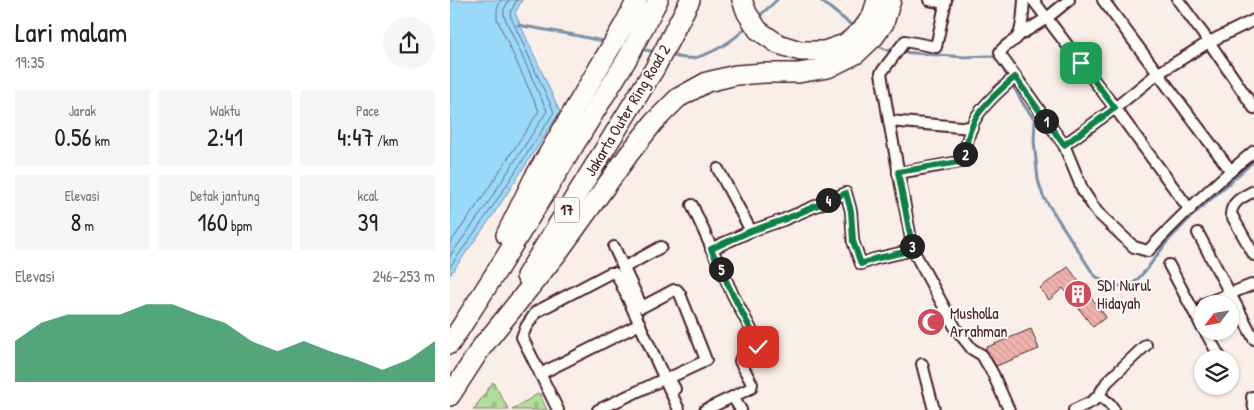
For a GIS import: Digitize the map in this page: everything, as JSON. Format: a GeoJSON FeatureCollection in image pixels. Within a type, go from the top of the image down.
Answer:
{"type":"FeatureCollection","features":[{"type":"Feature","properties":{"kind":"highway"},"geometry":{"type":"LineString","coordinates":[[451,343],[534,178],[625,23],[636,0]]}},
{"type":"Feature","properties":{"kind":"highway","name":"Jakarta Outer Ring Road 2"},"geometry":{"type":"LineString","coordinates":[[451,343],[627,59],[658,0]]}},
{"type":"Feature","properties":{"kind":"highway","name":"Jakarta Outer Ring Road 2"},"geometry":{"type":"LineString","coordinates":[[450,396],[655,68],[690,0]]}},
{"type":"Feature","properties":{"kind":"highway"},"geometry":{"type":"LineString","coordinates":[[744,7],[758,30],[778,44],[800,51],[824,51],[845,44],[861,32],[872,16],[877,0]]}},
{"type":"Feature","properties":{"kind":"highway"},"geometry":{"type":"LineString","coordinates":[[478,352],[559,251],[654,122],[678,98],[707,82],[736,75],[798,73],[828,68],[856,54],[874,37],[884,23],[891,0]]}},
{"type":"Feature","properties":{"kind":"street"},"geometry":{"type":"LineString","coordinates":[[929,0],[945,2],[936,47],[899,48],[882,73],[913,250],[956,329],[972,349],[982,355],[993,374],[1009,410]]}},
{"type":"Feature","properties":{"kind":"street"},"geometry":{"type":"LineString","coordinates":[[1018,36],[1024,0]]}},
{"type":"Feature","properties":{"kind":"street"},"geometry":{"type":"LineString","coordinates":[[1033,0],[1190,210]]}},
{"type":"Feature","properties":{"kind":"street"},"geometry":{"type":"LineString","coordinates":[[1069,0],[1047,18],[1018,36],[1002,49],[1000,52],[1001,56],[1064,145],[1089,202],[1134,247],[1148,251],[1254,150]]}},
{"type":"Feature","properties":{"kind":"street"},"geometry":{"type":"LineString","coordinates":[[1103,0],[1231,171]]}},
{"type":"Feature","properties":{"kind":"street"},"geometry":{"type":"LineString","coordinates":[[1178,0],[1210,42],[1254,108]]}},
{"type":"Feature","properties":{"kind":"street"},"geometry":{"type":"LineString","coordinates":[[1064,145],[1115,108],[1157,74],[1210,42],[1254,20]]}},
{"type":"Feature","properties":{"kind":"street"},"geometry":{"type":"LineString","coordinates":[[898,172],[965,161],[965,153],[976,117],[1004,86],[1015,77]]}},
{"type":"Feature","properties":{"kind":"street"},"geometry":{"type":"LineString","coordinates":[[889,121],[972,128]]}},
{"type":"Feature","properties":{"kind":"street"},"geometry":{"type":"LineString","coordinates":[[718,169],[751,231]]}},
{"type":"Feature","properties":{"kind":"street"},"geometry":{"type":"LineString","coordinates":[[1254,191],[1237,202],[1232,207],[1231,214],[1250,237],[1254,255]]}},
{"type":"Feature","properties":{"kind":"street"},"geometry":{"type":"LineString","coordinates":[[711,249],[846,193],[851,211],[853,241],[861,264],[913,250]]}},
{"type":"Feature","properties":{"kind":"street"},"geometry":{"type":"LineString","coordinates":[[692,205],[711,249],[758,343],[758,347],[740,361],[752,386],[734,397],[705,410]]}},
{"type":"Feature","properties":{"kind":"street"},"geometry":{"type":"LineString","coordinates":[[1198,234],[1254,338]]}},
{"type":"Feature","properties":{"kind":"street"},"geometry":{"type":"LineString","coordinates":[[614,247],[642,307],[674,290],[677,290],[680,294],[706,360],[670,380],[686,410]]}},
{"type":"Feature","properties":{"kind":"street"},"geometry":{"type":"LineString","coordinates":[[623,268],[661,247]]}},
{"type":"Feature","properties":{"kind":"street"},"geometry":{"type":"LineString","coordinates":[[1169,265],[1194,313]]}},
{"type":"Feature","properties":{"kind":"street"},"geometry":{"type":"LineString","coordinates":[[558,410],[522,337],[536,312],[610,273],[618,276],[679,410]]}},
{"type":"Feature","properties":{"kind":"street"},"geometry":{"type":"LineString","coordinates":[[1229,294],[1254,284]]}},
{"type":"Feature","properties":{"kind":"street"},"geometry":{"type":"LineString","coordinates":[[540,374],[640,324]]}},
{"type":"Feature","properties":{"kind":"street"},"geometry":{"type":"LineString","coordinates":[[1074,410],[1094,401],[1099,396],[1106,382],[1146,345]]}},
{"type":"Feature","properties":{"kind":"street"},"geometry":{"type":"LineString","coordinates":[[922,364],[934,410]]}},
{"type":"Feature","properties":{"kind":"street"},"geometry":{"type":"LineString","coordinates":[[598,410],[664,379]]}},
{"type":"Feature","properties":{"kind":"street"},"geometry":{"type":"LineString","coordinates":[[1099,396],[1110,404],[1114,410]]}},
{"type":"Feature","properties":{"kind":"street"},"geometry":{"type":"LineString","coordinates":[[734,397],[741,410]]}},
{"type":"Feature","properties":{"kind":"street"},"geometry":{"type":"LineString","coordinates":[[1252,397],[1254,408]]}},
{"type":"Feature","properties":{"kind":"green space"},"geometry":{"type":"Polygon","coordinates":[[[493,382],[509,410],[473,410],[493,382]]]}},
{"type":"Feature","properties":{"kind":"green space"},"geometry":{"type":"Polygon","coordinates":[[[539,393],[547,410],[512,410],[539,393]]]}},
{"type":"Feature","properties":{"kind":"water"},"geometry":{"type":"Polygon","coordinates":[[[450,0],[522,0],[515,13],[560,112],[493,215],[450,275],[450,0]]]}},
{"type":"Feature","properties":{"kind":"building","name":"SDI Nurul Hidayah"},"geometry":{"type":"Polygon","coordinates":[[[1068,267],[1106,317],[1093,327],[1063,288],[1049,300],[1040,288],[1068,267]]]}},
{"type":"Feature","properties":{"kind":"building","name":"Musholla Arrahman"},"geometry":{"type":"Polygon","coordinates":[[[937,313],[940,328],[925,331],[922,316],[937,313]]]}},
{"type":"Feature","properties":{"kind":"building"},"geometry":{"type":"Polygon","coordinates":[[[1031,329],[1039,349],[996,366],[985,348],[1031,329]]]}},
{"type":"Feature","properties":{"kind":"waterway"},"geometry":{"type":"LineString","coordinates":[[757,18],[777,0]]}},
{"type":"Feature","properties":{"kind":"waterway"},"geometry":{"type":"LineString","coordinates":[[820,0],[854,27]]}},
{"type":"Feature","properties":{"kind":"waterway"},"geometry":{"type":"LineString","coordinates":[[518,25],[607,42]]}},
{"type":"Feature","properties":{"kind":"waterway"},"geometry":{"type":"LineString","coordinates":[[670,55],[694,58],[709,53],[737,36],[749,25]]}},
{"type":"Feature","properties":{"kind":"waterway"},"geometry":{"type":"LineString","coordinates":[[874,44],[889,51],[894,51]]}},
{"type":"Feature","properties":{"kind":"waterway"},"geometry":{"type":"LineString","coordinates":[[640,49],[656,52]]}},
{"type":"Feature","properties":{"kind":"waterway"},"geometry":{"type":"LineString","coordinates":[[901,52],[964,57],[996,57],[1035,120],[1034,141],[1038,180],[1043,196],[1094,275],[1107,284],[1132,285],[1147,269],[1166,243],[1192,216],[1254,161]]}},
{"type":"Feature","properties":{"kind":"place","name":"SDI Nurul Hidayah"},"geometry":{"type":"Point","coordinates":[1078,294]}},
{"type":"Feature","properties":{"kind":"place","name":"Musholla Arrahman"},"geometry":{"type":"Point","coordinates":[931,322]}},
{"type":"Feature","properties":{"kind":"route"},"geometry":{"type":"LineString","coordinates":[[758,347],[758,343],[711,249],[846,193],[851,211],[853,241],[861,264],[913,250],[898,172],[965,161],[968,140],[976,117],[1004,86],[1015,77],[1064,145],[1115,108],[1081,63]]}}]}
